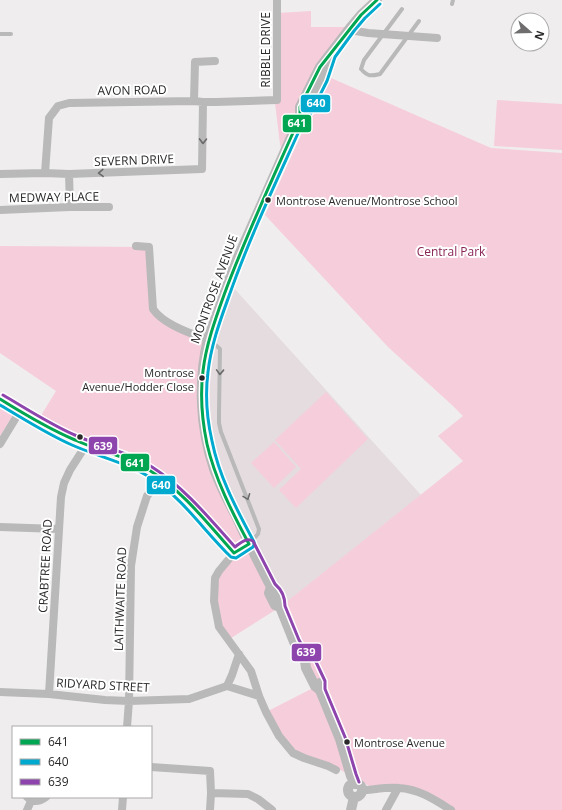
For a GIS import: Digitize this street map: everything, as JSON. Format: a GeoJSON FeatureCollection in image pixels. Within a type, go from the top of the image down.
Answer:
{"type":"FeatureCollection","features":[{"type":"Feature","properties":{"kind":"street","name":"RIBBLE DRIVE"},"geometry":{"type":"LineString","coordinates":[[277,0],[277,100]]}},
{"type":"Feature","properties":{"kind":"street","name":"MONTROSE AVENUE"},"geometry":{"type":"LineString","coordinates":[[353,781],[340,739],[320,690],[320,683],[311,664],[305,660],[294,642],[280,606],[275,605],[269,593],[271,588],[225,494],[214,468],[208,444],[202,397],[205,352],[208,339],[235,264],[300,117],[307,110],[323,79],[330,55],[361,15],[377,0]]}},
{"type":"Feature","properties":{"kind":"street"},"geometry":{"type":"LineString","coordinates":[[349,30],[437,38]]}},
{"type":"Feature","properties":{"kind":"street"},"geometry":{"type":"LineString","coordinates":[[194,101],[195,62],[215,62]]}},
{"type":"Feature","properties":{"kind":"street","name":"AVON ROAD"},"geometry":{"type":"LineString","coordinates":[[45,173],[49,118],[58,106],[70,103],[277,100]]}},
{"type":"Feature","properties":{"kind":"street","name":"SEVERN DRIVE"},"geometry":{"type":"LineString","coordinates":[[0,174],[69,174],[202,169],[203,102]]}},
{"type":"Feature","properties":{"kind":"street"},"geometry":{"type":"LineString","coordinates":[[69,174],[70,207]]}},
{"type":"Feature","properties":{"kind":"street","name":"MEDWAY PLACE"},"geometry":{"type":"LineString","coordinates":[[0,210],[109,207]]}},
{"type":"Feature","properties":{"kind":"street"},"geometry":{"type":"LineString","coordinates":[[136,246],[149,247],[153,309],[158,316],[178,328],[208,339]]}},
{"type":"Feature","properties":{"kind":"street"},"geometry":{"type":"LineString","coordinates":[[0,399],[52,430],[86,445],[117,455],[135,463],[161,478],[180,493],[234,553]]}},
{"type":"Feature","properties":{"kind":"street"},"geometry":{"type":"LineString","coordinates":[[0,444],[20,412]]}},
{"type":"Feature","properties":{"kind":"street","name":"CRABTREE ROAD"},"geometry":{"type":"LineString","coordinates":[[49,694],[61,497],[64,483],[70,470],[86,445]]}},
{"type":"Feature","properties":{"kind":"street","name":"LAITHWAITE ROAD"},"geometry":{"type":"LineString","coordinates":[[127,726],[129,701],[131,566],[137,528],[147,496],[161,478]]}},
{"type":"Feature","properties":{"kind":"street"},"geometry":{"type":"LineString","coordinates":[[0,527],[58,529]]}},
{"type":"Feature","properties":{"kind":"street"},"geometry":{"type":"LineString","coordinates":[[249,544],[234,553],[215,578],[214,601],[219,627],[251,671],[259,696],[279,736],[293,753],[336,770]]}},
{"type":"Feature","properties":{"kind":"street"},"geometry":{"type":"LineString","coordinates":[[238,654],[227,686],[259,696]]}},
{"type":"Feature","properties":{"kind":"street","name":"RIDYARD STREET"},"geometry":{"type":"LineString","coordinates":[[0,692],[49,694],[129,701],[189,699],[227,686]]}},
{"type":"Feature","properties":{"kind":"street"},"geometry":{"type":"LineString","coordinates":[[152,767],[210,771],[210,810]]}},
{"type":"Feature","properties":{"kind":"street"},"geometry":{"type":"LineString","coordinates":[[353,781],[367,790],[398,788],[408,789],[423,794],[451,810]]}},
{"type":"Feature","properties":{"kind":"street"},"geometry":{"type":"LineString","coordinates":[[351,810],[354,797],[361,794],[353,781]]}},
{"type":"Feature","properties":{"kind":"street"},"geometry":{"type":"LineString","coordinates":[[386,810],[398,788]]}},
{"type":"Feature","properties":{"kind":"street"},"geometry":{"type":"LineString","coordinates":[[211,793],[248,794],[258,799],[267,809]]}},
{"type":"Feature","properties":{"kind":"street"},"geometry":{"type":"LineString","coordinates":[[27,810],[29,799],[38,801],[44,798]]}},
{"type":"Feature","properties":{"kind":"street"},"geometry":{"type":"LineString","coordinates":[[122,810],[123,798]]}},
{"type":"Feature","properties":{"kind":"lane"},"geometry":{"type":"LineString","coordinates":[[402,9],[364,60],[361,69],[365,74],[372,76],[380,74],[419,22]]}},
{"type":"Feature","properties":{"kind":"lane"},"geometry":{"type":"LineString","coordinates":[[0,34],[11,34]]}},
{"type":"Feature","properties":{"kind":"lane"},"geometry":{"type":"LineString","coordinates":[[208,339],[220,349],[219,422],[221,432],[259,530],[258,534],[249,544]]}},
{"type":"Feature","properties":{"kind":"shaded area"},"geometry":{"type":"Polygon","coordinates":[[[232,286],[421,495],[287,602],[259,551],[222,470],[213,439],[207,394],[216,335],[232,286]]]}},
{"type":"Feature","properties":{"kind":"green space"},"geometry":{"type":"Polygon","coordinates":[[[311,11],[311,27],[346,27],[330,55],[283,156],[275,103],[277,13],[311,11]]]}},
{"type":"Feature","properties":{"kind":"green space","name":"Central Park"},"geometry":{"type":"Polygon","coordinates":[[[331,78],[491,148],[562,153],[562,810],[445,810],[408,789],[371,787],[330,764],[293,753],[266,712],[319,685],[280,607],[463,461],[438,436],[463,416],[388,347],[265,215],[308,119],[331,78]]]}},
{"type":"Feature","properties":{"kind":"green space"},"geometry":{"type":"Polygon","coordinates":[[[497,100],[562,104],[562,150],[494,146],[497,100]]]}},
{"type":"Feature","properties":{"kind":"green space"},"geometry":{"type":"Polygon","coordinates":[[[0,246],[149,247],[155,312],[208,339],[202,397],[214,468],[280,607],[228,640],[215,610],[219,571],[234,553],[201,515],[141,466],[37,422],[56,391],[0,353],[0,246]]]}},
{"type":"Feature","properties":{"kind":"green space"},"geometry":{"type":"Polygon","coordinates":[[[326,392],[368,439],[296,508],[279,490],[301,469],[275,440],[326,392]]]}},
{"type":"Feature","properties":{"kind":"green space"},"geometry":{"type":"Polygon","coordinates":[[[0,406],[13,415],[0,436],[0,406]]]}},
{"type":"Feature","properties":{"kind":"green space"},"geometry":{"type":"Polygon","coordinates":[[[274,442],[296,467],[274,488],[251,463],[274,442]]]}},
{"type":"Feature","properties":{"kind":"transit line","name":"641"},"geometry":{"type":"LineString","coordinates":[[0,399],[65,436],[131,461],[149,470],[184,497],[234,553],[249,544],[219,483],[207,444],[202,398],[202,380],[206,352],[224,295],[260,206],[300,117],[300,107],[320,67],[361,15],[377,0]]}},
{"type":"Feature","properties":{"kind":"transit line","name":"640"},"geometry":{"type":"LineString","coordinates":[[0,405],[63,441],[134,469],[154,480],[175,497],[231,557],[236,558],[253,547],[254,542],[224,480],[212,441],[207,398],[207,381],[211,352],[222,315],[246,251],[304,120],[311,113],[327,81],[335,57],[365,18],[380,4]]}},
{"type":"Feature","properties":{"kind":"transit line","name":"639"},"geometry":{"type":"LineString","coordinates":[[3,395],[67,432],[134,457],[152,467],[186,494],[235,547],[246,540],[253,541],[275,584],[283,594],[285,606],[299,640],[309,657],[316,662],[325,681],[325,689],[345,737],[359,782]]}},
{"type":"Feature","properties":{"kind":"place","name":"Montrose Avenue/Montrose School"},"geometry":{"type":"Point","coordinates":[268,200]}},
{"type":"Feature","properties":{"kind":"place","name":"Montrose Avenue/Hodder Close"},"geometry":{"type":"Point","coordinates":[202,378]}},
{"type":"Feature","properties":{"kind":"place","name":"Montrose Avenue"},"geometry":{"type":"Point","coordinates":[347,742]}}]}
